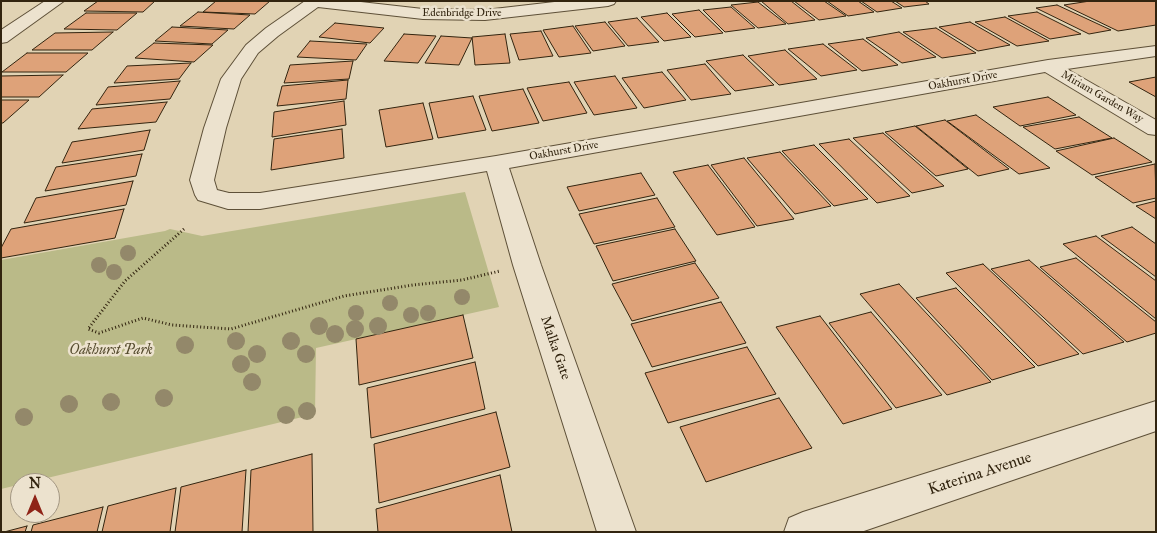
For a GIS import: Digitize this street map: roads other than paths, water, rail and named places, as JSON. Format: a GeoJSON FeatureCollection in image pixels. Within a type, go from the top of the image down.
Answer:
{"type":"FeatureCollection","features":[{"type":"Feature","properties":{"kind":"street"},"geometry":{"type":"LineString","coordinates":[[1,38],[56,1]]}},
{"type":"Feature","properties":{"kind":"street","name":"Edenbridge Drive"},"geometry":{"type":"LineString","coordinates":[[316,2],[423,14],[485,15],[608,1]]}},
{"type":"Feature","properties":{"kind":"street","name":"Oakhurst Drive"},"geometry":{"type":"LineString","coordinates":[[316,2],[272,32],[252,49],[231,79],[215,128],[202,180],[207,196],[228,201],[260,201],[496,163],[1048,66],[1156,51]]}},
{"type":"Feature","properties":{"kind":"street","name":"Miriam Garden Way"},"geometry":{"type":"LineString","coordinates":[[1048,66],[1156,129]]}},
{"type":"Feature","properties":{"kind":"street","name":"Malka Gate"},"geometry":{"type":"LineString","coordinates":[[496,163],[527,265],[617,532]]}},
{"type":"Feature","properties":{"kind":"street","name":"Katerina Avenue"},"geometry":{"type":"LineString","coordinates":[[803,532],[1156,416]]}},
{"type":"Feature","properties":{"kind":"park label","name":"Oakhurst Park"},"geometry":{"type":"Point","coordinates":[111,351]}}]}
